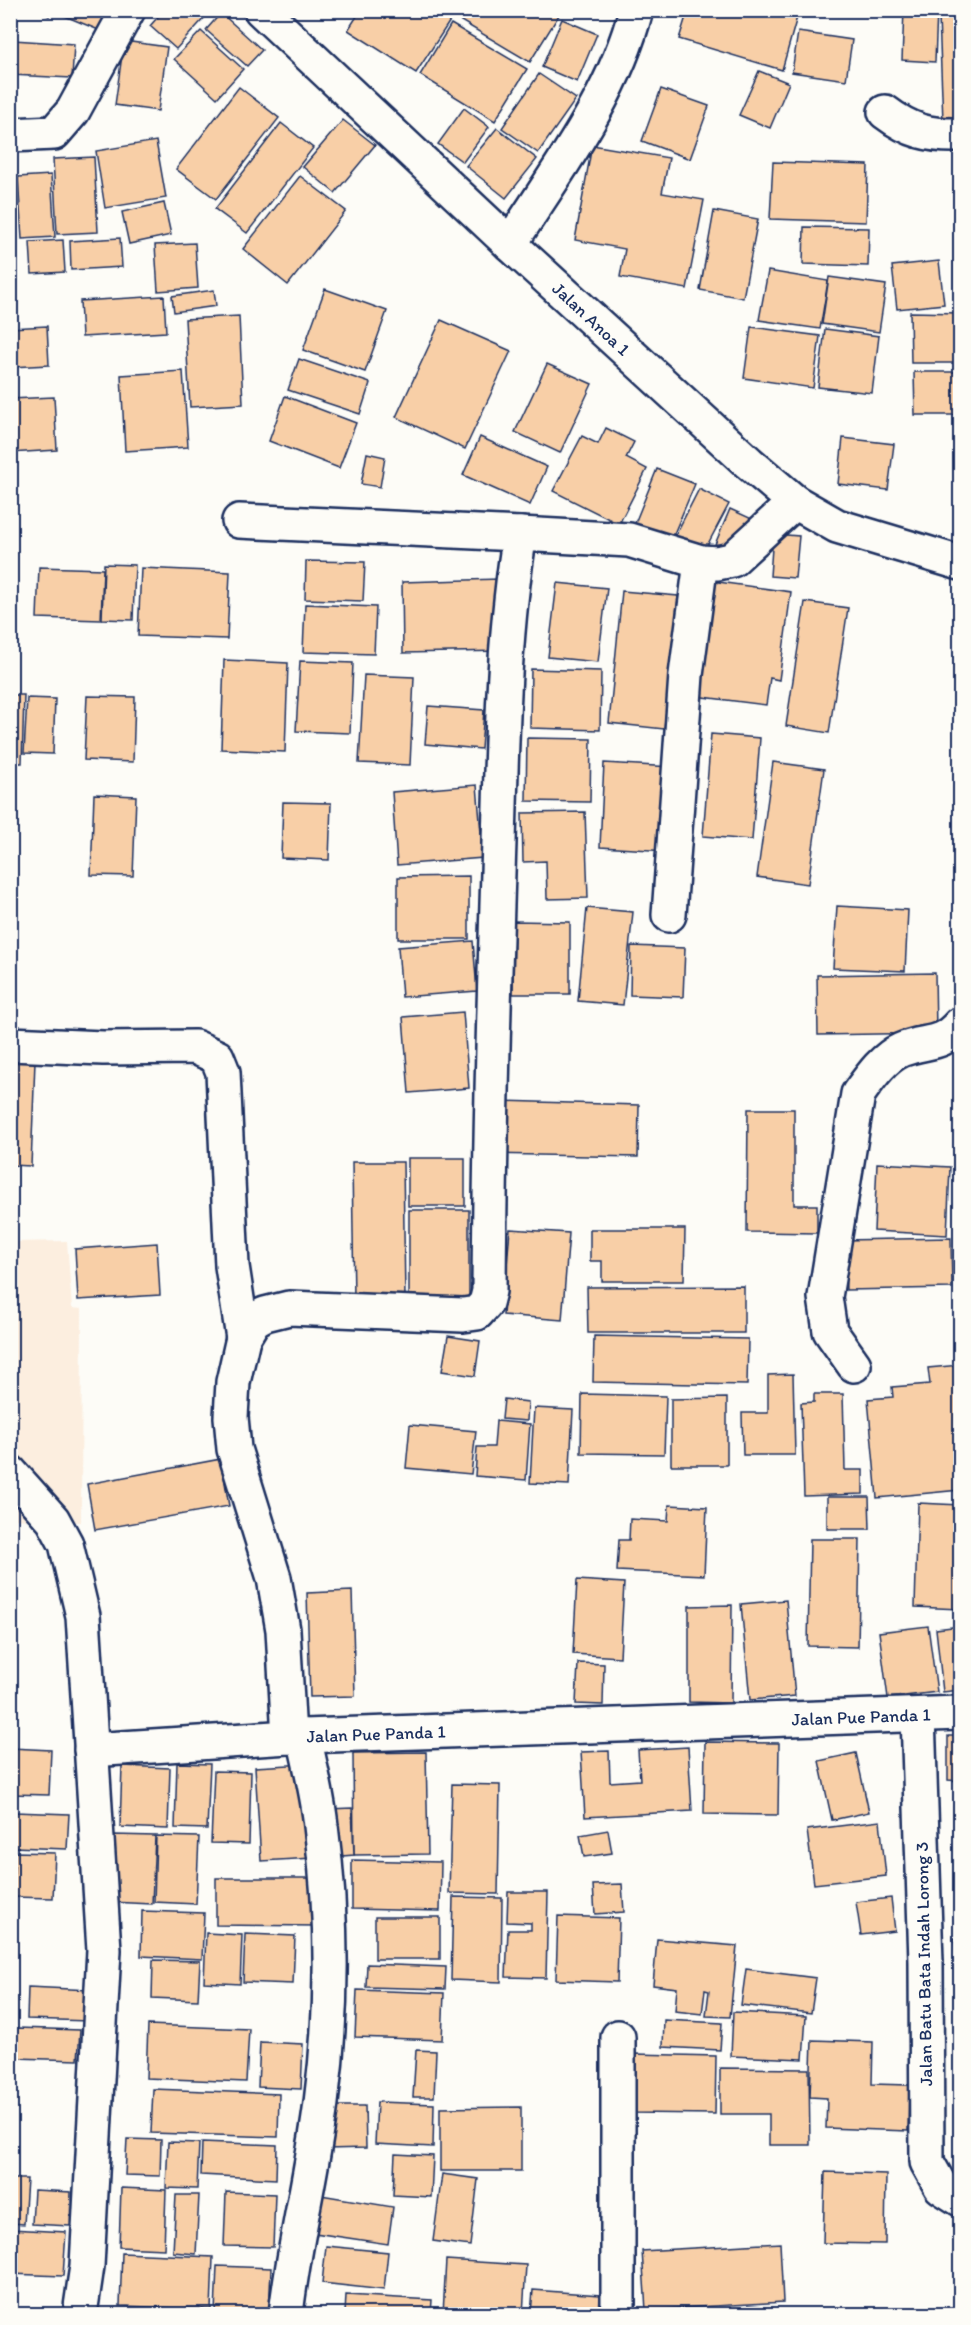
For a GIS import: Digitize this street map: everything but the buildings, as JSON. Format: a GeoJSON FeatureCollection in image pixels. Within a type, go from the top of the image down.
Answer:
{"type":"FeatureCollection","features":[{"type":"Feature","properties":{"kind":"street"},"geometry":{"type":"LineString","coordinates":[[10,135],[54,133],[73,111],[128,10]]}},
{"type":"Feature","properties":{"kind":"street","name":"Jalan Anoa 1"},"geometry":{"type":"LineString","coordinates":[[261,10],[510,244],[749,463],[795,501],[837,526],[960,563]]}},
{"type":"Feature","properties":{"kind":"street"},"geometry":{"type":"LineString","coordinates":[[510,244],[572,149],[606,90],[636,10]]}},
{"type":"Feature","properties":{"kind":"street"},"geometry":{"type":"LineString","coordinates":[[885,112],[906,129],[941,136],[960,135]]}},
{"type":"Feature","properties":{"kind":"street"},"geometry":{"type":"LineString","coordinates":[[239,521],[629,540],[701,562],[732,560],[795,501]]}},
{"type":"Feature","properties":{"kind":"street"},"geometry":{"type":"LineString","coordinates":[[286,2314],[291,2268],[312,2166],[321,2101],[330,1988],[327,1889],[321,1824],[296,1736],[274,1578],[234,1449],[233,1382],[243,1338],[254,1320],[265,1314],[289,1308],[463,1315],[477,1313],[486,1303],[489,1291],[490,1088],[502,750],[513,575],[520,534]]}},
{"type":"Feature","properties":{"kind":"street"},"geometry":{"type":"LineString","coordinates":[[669,915],[686,675],[701,562]]}},
{"type":"Feature","properties":{"kind":"street"},"geometry":{"type":"LineString","coordinates":[[854,1365],[830,1331],[825,1297],[858,1094],[873,1073],[900,1051],[948,1038],[960,1024]]}},
{"type":"Feature","properties":{"kind":"street"},"geometry":{"type":"LineString","coordinates":[[10,1044],[103,1048],[195,1047],[217,1057],[223,1072],[232,1266],[243,1338]]}},
{"type":"Feature","properties":{"kind":"street"},"geometry":{"type":"LineString","coordinates":[[10,1472],[53,1520],[66,1544],[83,1616],[104,1950],[87,2266],[80,2314]]}},
{"type":"Feature","properties":{"kind":"street","name":"Jalan Pue Panda 1"},"geometry":{"type":"LineString","coordinates":[[91,1750],[296,1736],[960,1713]]}},
{"type":"Feature","properties":{"kind":"street","name":"Jalan Batu Bata Indah Lorong 3"},"geometry":{"type":"LineString","coordinates":[[918,1715],[926,1962],[927,2162],[941,2187],[960,2199]]}},
{"type":"Feature","properties":{"kind":"street"},"geometry":{"type":"LineString","coordinates":[[618,2037],[618,2314]]}},
{"type":"Feature","properties":{"kind":"shaded area"},"geometry":{"type":"Polygon","coordinates":[[[67,1241],[72,1308],[82,1309],[81,1522],[11,1519],[11,1242],[67,1241]]]}}]}
